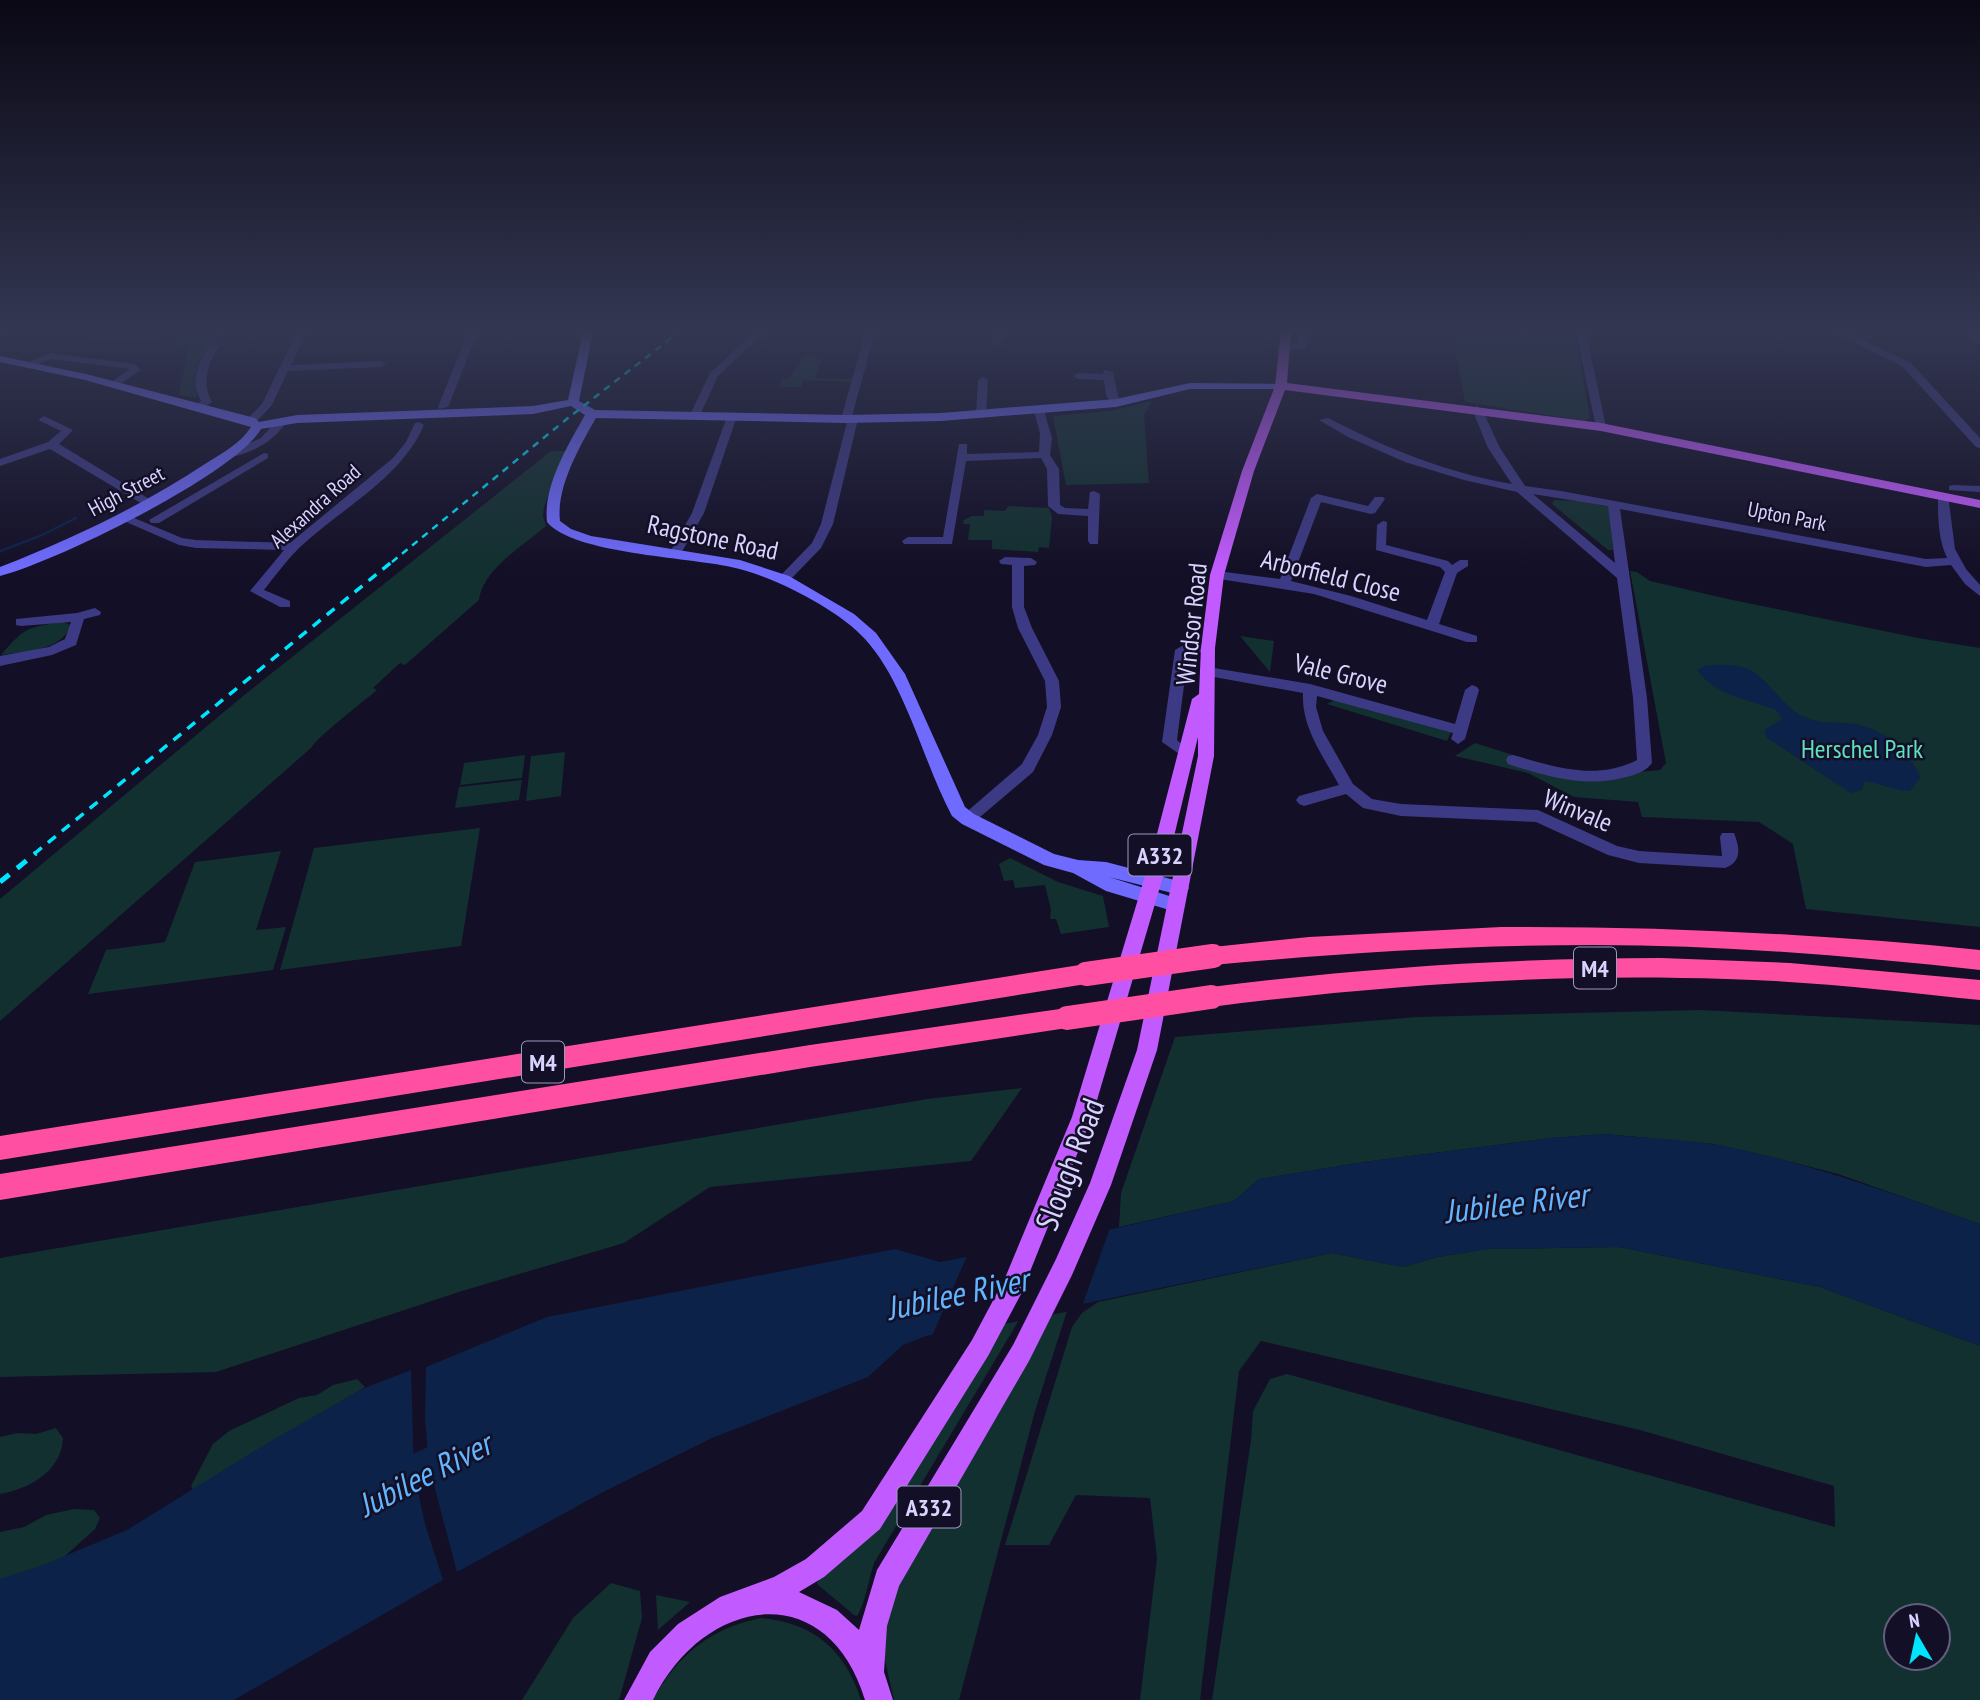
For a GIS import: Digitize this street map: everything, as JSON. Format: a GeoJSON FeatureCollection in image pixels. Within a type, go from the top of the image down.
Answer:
{"type":"FeatureCollection","features":[{"type":"Feature","properties":{"kind":"highway","name":"M4"},"geometry":{"type":"LineString","coordinates":[[0,1148],[1086,974],[1366,941],[1519,935],[1737,939],[1891,950],[1980,960]]}},
{"type":"Feature","properties":{"kind":"highway","name":"M4"},"geometry":{"type":"LineString","coordinates":[[0,1187],[783,1060],[1211,997],[1378,977],[1547,968],[1738,970],[1980,990]]}},
{"type":"Feature","properties":{"kind":"main road","name":"Windsor Road"},"geometry":{"type":"LineString","coordinates":[[1178,897],[1206,756],[1208,648],[1217,575],[1248,471],[1271,411]]}},
{"type":"Feature","properties":{"kind":"main road"},"geometry":{"type":"LineString","coordinates":[[1493,411],[1601,427],[1948,492],[1980,504]]}},
{"type":"Feature","properties":{"kind":"main road","name":"A332"},"geometry":{"type":"LineString","coordinates":[[1149,889],[1208,672]]}},
{"type":"Feature","properties":{"kind":"main road","name":"Slough Road"},"geometry":{"type":"LineString","coordinates":[[749,1601],[783,1587],[815,1568],[871,1520],[980,1348],[1013,1286],[1082,1117],[1149,889]]}},
{"type":"Feature","properties":{"kind":"main road","name":"Slough Road"},"geometry":{"type":"LineString","coordinates":[[870,1673],[873,1626],[891,1572],[1021,1353],[1064,1267],[1100,1185],[1147,1050],[1178,897]]}},
{"type":"Feature","properties":{"kind":"main road","name":"A332"},"geometry":{"type":"LineString","coordinates":[[639,1700],[649,1676],[682,1636],[732,1605],[749,1601],[801,1604],[840,1628],[856,1646],[870,1673],[878,1700]]}},
{"type":"Feature","properties":{"kind":"street"},"geometry":{"type":"LineString","coordinates":[[215,411],[254,423],[385,414],[484,411]]}},
{"type":"Feature","properties":{"kind":"street"},"geometry":{"type":"LineString","coordinates":[[254,423],[262,411]]}},
{"type":"Feature","properties":{"kind":"street"},"geometry":{"type":"LineString","coordinates":[[588,411],[592,414],[850,419],[1034,411]]}},
{"type":"Feature","properties":{"kind":"street"},"geometry":{"type":"LineString","coordinates":[[695,415],[697,411]]}},
{"type":"Feature","properties":{"kind":"street"},"geometry":{"type":"LineString","coordinates":[[784,579],[817,545],[827,524],[852,411]]}},
{"type":"Feature","properties":{"kind":"street"},"geometry":{"type":"LineString","coordinates":[[1039,411],[1046,430],[1044,455]]}},
{"type":"Feature","properties":{"kind":"street"},"geometry":{"type":"LineString","coordinates":[[1478,411],[1494,448],[1522,491]]}},
{"type":"Feature","properties":{"kind":"street"},"geometry":{"type":"LineString","coordinates":[[1598,411],[1601,427]]}},
{"type":"Feature","properties":{"kind":"street"},"geometry":{"type":"LineString","coordinates":[[1949,411],[1980,445]]}},
{"type":"Feature","properties":{"kind":"street","name":"Ragstone Road"},"geometry":{"type":"LineString","coordinates":[[592,414],[583,428],[554,501],[554,522],[566,532],[589,540],[735,563],[784,579],[849,617],[883,651],[897,674],[944,783],[958,811],[968,820],[1050,860],[1078,867],[1093,878],[1178,897]]}},
{"type":"Feature","properties":{"kind":"street"},"geometry":{"type":"LineString","coordinates":[[676,552],[698,513],[732,416]]}},
{"type":"Feature","properties":{"kind":"street"},"geometry":{"type":"LineString","coordinates":[[0,463],[38,447],[52,445],[68,430],[44,419]]}},
{"type":"Feature","properties":{"kind":"street","name":"Upton Park"},"geometry":{"type":"LineString","coordinates":[[1324,419],[1390,452],[1445,471],[1522,491],[1614,504],[1926,563],[1952,561]]}},
{"type":"Feature","properties":{"kind":"street"},"geometry":{"type":"LineString","coordinates":[[225,456],[248,451],[264,441],[282,421]]}},
{"type":"Feature","properties":{"kind":"street","name":"High Street"},"geometry":{"type":"LineString","coordinates":[[0,572],[49,554],[150,504],[199,474],[253,435],[254,423]]}},
{"type":"Feature","properties":{"kind":"street","name":"Alexandra Road"},"geometry":{"type":"LineString","coordinates":[[285,604],[256,592],[293,547],[397,460],[411,443],[419,425]]}},
{"type":"Feature","properties":{"kind":"street"},"geometry":{"type":"LineString","coordinates":[[52,445],[150,504]]}},
{"type":"Feature","properties":{"kind":"street"},"geometry":{"type":"LineString","coordinates":[[908,541],[948,541],[962,452],[1044,455]]}},
{"type":"Feature","properties":{"kind":"street"},"geometry":{"type":"LineString","coordinates":[[1044,455],[1053,469],[1054,506],[1062,511],[1094,513]]}},
{"type":"Feature","properties":{"kind":"street"},"geometry":{"type":"LineString","coordinates":[[155,520],[255,459]]}},
{"type":"Feature","properties":{"kind":"street"},"geometry":{"type":"LineString","coordinates":[[199,474],[219,482]]}},
{"type":"Feature","properties":{"kind":"street"},"geometry":{"type":"LineString","coordinates":[[1980,489],[1948,492],[1943,527],[1952,561],[1962,577],[1980,592]]}},
{"type":"Feature","properties":{"kind":"street","name":"Upton Park"},"geometry":{"type":"LineString","coordinates":[[1522,491],[1622,576]]}},
{"type":"Feature","properties":{"kind":"street"},"geometry":{"type":"LineString","coordinates":[[1094,494],[1094,541]]}},
{"type":"Feature","properties":{"kind":"street"},"geometry":{"type":"LineString","coordinates":[[1284,583],[1317,498],[1371,510],[1379,499]]}},
{"type":"Feature","properties":{"kind":"street"},"geometry":{"type":"LineString","coordinates":[[1513,760],[1583,779],[1630,772],[1645,763],[1643,714],[1614,504]]}},
{"type":"Feature","properties":{"kind":"street"},"geometry":{"type":"LineString","coordinates":[[123,518],[179,541],[196,544],[293,547]]}},
{"type":"Feature","properties":{"kind":"street"},"geometry":{"type":"LineString","coordinates":[[1382,525],[1380,547],[1444,564],[1451,572]]}},
{"type":"Feature","properties":{"kind":"street"},"geometry":{"type":"LineString","coordinates":[[968,820],[1028,768],[1045,735],[1054,707],[1052,681],[1025,628],[1018,607],[1018,562]]}},
{"type":"Feature","properties":{"kind":"street"},"geometry":{"type":"LineString","coordinates":[[1432,625],[1451,572],[1464,563]]}},
{"type":"Feature","properties":{"kind":"street","name":"Arborfield Close"},"geometry":{"type":"LineString","coordinates":[[1217,575],[1284,583],[1472,639]]}},
{"type":"Feature","properties":{"kind":"street"},"geometry":{"type":"LineString","coordinates":[[21,622],[77,617],[95,612]]}},
{"type":"Feature","properties":{"kind":"street"},"geometry":{"type":"LineString","coordinates":[[0,661],[60,648],[71,642],[78,622],[77,617]]}},
{"type":"Feature","properties":{"kind":"street"},"geometry":{"type":"LineString","coordinates":[[1185,753],[1169,741],[1182,650],[1208,648]]}},
{"type":"Feature","properties":{"kind":"street","name":"Vale Grove"},"geometry":{"type":"LineString","coordinates":[[1208,672],[1253,677],[1310,689],[1459,734],[1472,690]]}},
{"type":"Feature","properties":{"kind":"street","name":"Winvale"},"geometry":{"type":"LineString","coordinates":[[1310,689],[1309,707],[1316,731],[1348,788],[1368,804],[1401,810],[1538,816],[1614,851],[1639,857],[1725,862],[1731,858],[1728,837]]}},
{"type":"Feature","properties":{"kind":"street"},"geometry":{"type":"LineString","coordinates":[[1304,800],[1348,788]]}},
{"type":"Feature","properties":{"kind":"green space"},"geometry":{"type":"Polygon","coordinates":[[[1146,411],[1144,415],[1149,483],[1066,485],[1053,416],[1146,411]]]}},
{"type":"Feature","properties":{"kind":"green space"},"geometry":{"type":"Polygon","coordinates":[[[1524,411],[1589,411],[1590,418],[1585,421],[1524,411]]]}},
{"type":"Feature","properties":{"kind":"green space"},"geometry":{"type":"Polygon","coordinates":[[[551,451],[565,451],[544,507],[546,526],[496,568],[482,589],[479,600],[405,665],[400,663],[373,688],[377,690],[0,1021],[0,899],[243,696],[551,451]]]}},
{"type":"Feature","properties":{"kind":"green space"},"geometry":{"type":"Polygon","coordinates":[[[1554,500],[1604,502],[1609,506],[1613,550],[1608,550],[1552,504],[1554,500]]]}},
{"type":"Feature","properties":{"kind":"green space"},"geometry":{"type":"Polygon","coordinates":[[[1008,506],[1049,508],[1052,517],[1049,548],[1039,547],[1038,552],[992,549],[992,540],[968,540],[970,524],[963,524],[964,520],[972,516],[984,516],[984,510],[1005,511],[1008,506]]]}},
{"type":"Feature","properties":{"kind":"green space","name":"Herschel Park"},"geometry":{"type":"Polygon","coordinates":[[[1630,571],[1637,572],[1650,581],[1728,599],[1980,648],[1980,927],[1806,909],[1793,844],[1759,822],[1642,817],[1638,802],[1574,797],[1528,773],[1455,756],[1475,743],[1584,777],[1660,770],[1666,763],[1630,571]]]}},
{"type":"Feature","properties":{"kind":"green space"},"geometry":{"type":"Polygon","coordinates":[[[62,622],[71,625],[59,641],[41,649],[1,655],[27,630],[62,622]]]}},
{"type":"Feature","properties":{"kind":"green space"},"geometry":{"type":"Polygon","coordinates":[[[1240,636],[1274,641],[1270,672],[1240,636]]]}},
{"type":"Feature","properties":{"kind":"green space"},"geometry":{"type":"Polygon","coordinates":[[[1336,699],[1451,732],[1447,741],[1327,704],[1336,699]]]}},
{"type":"Feature","properties":{"kind":"green space"},"geometry":{"type":"Polygon","coordinates":[[[565,752],[561,796],[526,801],[531,756],[565,752]]]}},
{"type":"Feature","properties":{"kind":"green space"},"geometry":{"type":"Polygon","coordinates":[[[525,755],[522,778],[460,785],[464,763],[525,755]]]}},
{"type":"Feature","properties":{"kind":"green space"},"geometry":{"type":"Polygon","coordinates":[[[522,780],[519,800],[455,808],[459,787],[522,780]]]}},
{"type":"Feature","properties":{"kind":"green space"},"geometry":{"type":"Polygon","coordinates":[[[480,828],[461,946],[280,970],[314,848],[480,828]]]}},
{"type":"Feature","properties":{"kind":"green space"},"geometry":{"type":"Polygon","coordinates":[[[281,851],[256,930],[286,927],[273,970],[88,994],[106,950],[165,942],[195,862],[281,851]]]}},
{"type":"Feature","properties":{"kind":"green space"},"geometry":{"type":"Polygon","coordinates":[[[1010,858],[1058,882],[1103,896],[1109,927],[1061,934],[1056,919],[1050,919],[1051,910],[1045,885],[1015,888],[1013,880],[1004,881],[999,864],[1010,858]]]}},
{"type":"Feature","properties":{"kind":"green space"},"geometry":{"type":"Polygon","coordinates":[[[1701,1010],[1980,1025],[1980,1224],[1838,1174],[1772,1157],[1714,1144],[1605,1134],[1552,1138],[1364,1162],[1259,1179],[1234,1201],[1119,1227],[1121,1193],[1175,1037],[1417,1017],[1701,1010]]]}},
{"type":"Feature","properties":{"kind":"green space"},"geometry":{"type":"Polygon","coordinates":[[[1022,1088],[971,1161],[710,1187],[624,1243],[462,1291],[216,1372],[0,1377],[0,1258],[927,1099],[1022,1088]]]}},
{"type":"Feature","properties":{"kind":"green space"},"geometry":{"type":"Polygon","coordinates":[[[1619,1247],[1820,1287],[1980,1346],[1980,1700],[1212,1700],[1253,1411],[1270,1379],[1287,1374],[1835,1527],[1834,1486],[1640,1430],[1261,1341],[1239,1371],[1200,1700],[1140,1700],[1157,1559],[1150,1498],[1076,1495],[1049,1545],[1005,1545],[1072,1327],[1082,1313],[1098,1302],[1332,1253],[1403,1267],[1438,1257],[1488,1249],[1619,1247]]]}},
{"type":"Feature","properties":{"kind":"green space"},"geometry":{"type":"Polygon","coordinates":[[[1071,1277],[1077,1280],[1035,1411],[959,1700],[894,1700],[884,1656],[886,1615],[896,1580],[1071,1277]]]}},
{"type":"Feature","properties":{"kind":"green space"},"geometry":{"type":"Polygon","coordinates":[[[1015,1298],[1028,1305],[874,1563],[862,1605],[857,1616],[854,1615],[817,1584],[818,1580],[1015,1298]]]}},
{"type":"Feature","properties":{"kind":"green space"},"geometry":{"type":"Polygon","coordinates":[[[357,1379],[365,1387],[194,1491],[191,1486],[213,1444],[229,1431],[299,1398],[317,1395],[333,1385],[357,1379]]]}},
{"type":"Feature","properties":{"kind":"green space"},"geometry":{"type":"Polygon","coordinates":[[[56,1428],[63,1438],[57,1460],[50,1469],[22,1488],[0,1494],[0,1437],[17,1433],[36,1434],[56,1428]]]}},
{"type":"Feature","properties":{"kind":"green space"},"geometry":{"type":"Polygon","coordinates":[[[74,1509],[94,1510],[100,1518],[95,1529],[64,1557],[0,1584],[0,1532],[24,1527],[46,1515],[74,1509]]]}},
{"type":"Feature","properties":{"kind":"green space"},"geometry":{"type":"Polygon","coordinates":[[[611,1583],[640,1591],[642,1618],[619,1700],[522,1700],[573,1618],[611,1583]]]}},
{"type":"Feature","properties":{"kind":"green space"},"geometry":{"type":"Polygon","coordinates":[[[656,1595],[690,1602],[658,1630],[656,1595]]]}},
{"type":"Feature","properties":{"kind":"green space"},"geometry":{"type":"Polygon","coordinates":[[[762,1618],[797,1626],[825,1642],[846,1667],[861,1700],[653,1700],[673,1669],[698,1646],[727,1628],[762,1618]]]}},
{"type":"Feature","properties":{"kind":"water"},"geometry":{"type":"Polygon","coordinates":[[[1707,665],[1735,665],[1750,670],[1764,680],[1795,712],[1808,719],[1858,725],[1880,733],[1900,747],[1921,777],[1910,791],[1864,781],[1862,790],[1851,793],[1767,738],[1764,730],[1782,719],[1776,710],[1733,696],[1713,686],[1697,670],[1707,665]]]}},
{"type":"Feature","properties":{"kind":"water"},"geometry":{"type":"Polygon","coordinates":[[[1605,1134],[1704,1143],[1752,1152],[1850,1180],[1980,1224],[1980,1346],[1820,1287],[1619,1247],[1488,1249],[1438,1257],[1403,1267],[1332,1253],[926,1336],[903,1345],[868,1377],[712,1438],[605,1491],[457,1572],[429,1466],[425,1420],[426,1367],[547,1317],[895,1249],[940,1262],[1104,1231],[1234,1201],[1259,1179],[1364,1162],[1552,1138],[1605,1134]]]}},
{"type":"Feature","properties":{"kind":"water"},"geometry":{"type":"Polygon","coordinates":[[[411,1370],[414,1473],[425,1524],[443,1580],[234,1700],[0,1700],[0,1579],[43,1565],[127,1530],[269,1442],[362,1389],[411,1370]]]}},
{"type":"Feature","properties":{"kind":"pier"},"geometry":{"type":"Polygon","coordinates":[[[1111,1225],[1081,1309],[931,1338],[968,1254],[1111,1225]]]}},
{"type":"Feature","properties":{"kind":"waterway"},"geometry":{"type":"LineString","coordinates":[[0,551],[40,536],[76,518]]}},
{"type":"Feature","properties":{"kind":"waterway","name":"Jubilee River"},"geometry":{"type":"LineString","coordinates":[[381,1492],[414,1473],[464,1452]]}},
{"type":"Feature","properties":{"kind":"railway"},"geometry":{"type":"LineString","coordinates":[[392,562],[577,411]]}},
{"type":"Feature","properties":{"kind":"railway"},"geometry":{"type":"LineString","coordinates":[[34,854],[394,560]]}},
{"type":"Feature","properties":{"kind":"railway"},"geometry":{"type":"LineString","coordinates":[[0,882],[36,853]]}}]}
